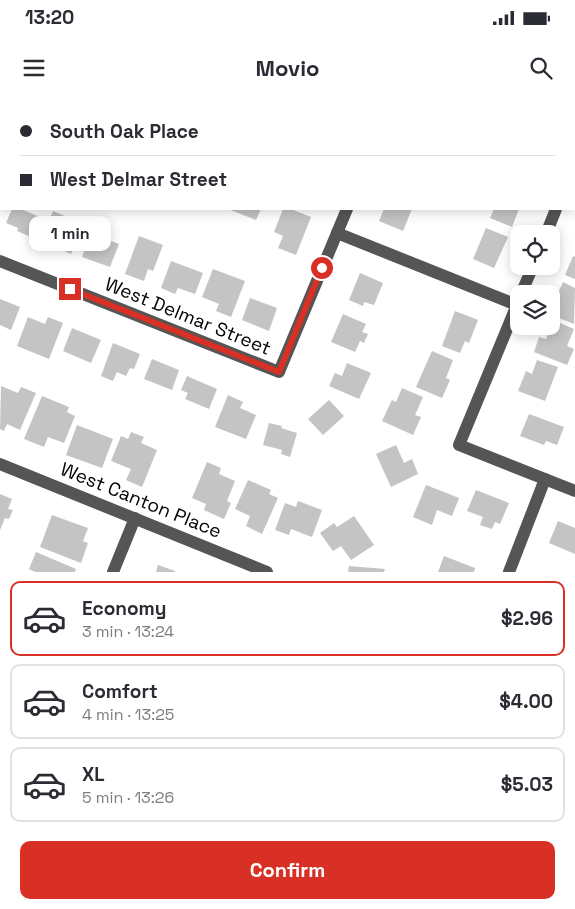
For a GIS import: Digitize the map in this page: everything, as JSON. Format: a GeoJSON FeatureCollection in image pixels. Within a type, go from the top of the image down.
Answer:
{"type":"FeatureCollection","features":[{"type":"Feature","properties":{"kind":"street"},"geometry":{"type":"LineString","coordinates":[[346,210],[337,233],[510,297]]}},
{"type":"Feature","properties":{"kind":"street"},"geometry":{"type":"LineString","coordinates":[[550,225],[556,210]]}},
{"type":"Feature","properties":{"kind":"street","name":"West Delmar Street"},"geometry":{"type":"LineString","coordinates":[[0,261],[279,372],[337,233]]}},
{"type":"Feature","properties":{"kind":"street"},"geometry":{"type":"LineString","coordinates":[[510,322],[460,445],[575,491]]}},
{"type":"Feature","properties":{"kind":"street","name":"West Canton Place"},"geometry":{"type":"LineString","coordinates":[[0,464],[267,572]]}},
{"type":"Feature","properties":{"kind":"street"},"geometry":{"type":"LineString","coordinates":[[509,572],[546,479]]}},
{"type":"Feature","properties":{"kind":"street"},"geometry":{"type":"LineString","coordinates":[[113,572],[135,518]]}},
{"type":"Feature","properties":{"kind":"building"},"geometry":{"type":"Polygon","coordinates":[[[12,210],[23,210],[40,217],[31,237],[17,231],[18,228],[6,223],[12,210]]]}},
{"type":"Feature","properties":{"kind":"building"},"geometry":{"type":"Polygon","coordinates":[[[231,210],[261,210],[256,220],[231,210]]]}},
{"type":"Feature","properties":{"kind":"building"},"geometry":{"type":"Polygon","coordinates":[[[283,210],[294,210],[311,217],[296,255],[278,248],[283,236],[274,232],[283,210]]]}},
{"type":"Feature","properties":{"kind":"building"},"geometry":{"type":"Polygon","coordinates":[[[384,210],[412,210],[403,231],[379,221],[384,210]]]}},
{"type":"Feature","properties":{"kind":"building"},"geometry":{"type":"Polygon","coordinates":[[[494,210],[519,210],[513,225],[510,226],[490,218],[494,210]]]}},
{"type":"Feature","properties":{"kind":"building"},"geometry":{"type":"Polygon","coordinates":[[[53,211],[84,224],[71,254],[55,247],[58,240],[43,234],[53,211]]]}},
{"type":"Feature","properties":{"kind":"building"},"geometry":{"type":"Polygon","coordinates":[[[486,228],[508,237],[494,268],[473,259],[486,228]]]}},
{"type":"Feature","properties":{"kind":"building"},"geometry":{"type":"Polygon","coordinates":[[[91,233],[119,244],[110,267],[82,257],[91,233]]]}},
{"type":"Feature","properties":{"kind":"building"},"geometry":{"type":"Polygon","coordinates":[[[139,236],[163,245],[153,271],[148,269],[144,281],[125,274],[139,236]]]}},
{"type":"Feature","properties":{"kind":"building"},"geometry":{"type":"Polygon","coordinates":[[[573,256],[575,257],[575,279],[565,275],[573,256]]]}},
{"type":"Feature","properties":{"kind":"building"},"geometry":{"type":"Polygon","coordinates":[[[171,261],[203,273],[195,294],[178,288],[175,294],[161,288],[171,261]]]}},
{"type":"Feature","properties":{"kind":"building"},"geometry":{"type":"Polygon","coordinates":[[[213,269],[245,281],[231,317],[216,311],[219,304],[202,297],[213,269]]]}},
{"type":"Feature","properties":{"kind":"building"},"geometry":{"type":"Polygon","coordinates":[[[360,273],[383,283],[374,305],[364,302],[363,306],[349,300],[360,273]]]}},
{"type":"Feature","properties":{"kind":"building"},"geometry":{"type":"Polygon","coordinates":[[[563,282],[575,288],[574,324],[560,319],[560,288],[563,282]]]}},
{"type":"Feature","properties":{"kind":"building"},"geometry":{"type":"Polygon","coordinates":[[[250,298],[277,308],[269,331],[242,320],[250,298]]]}},
{"type":"Feature","properties":{"kind":"building"},"geometry":{"type":"Polygon","coordinates":[[[0,299],[20,307],[11,330],[0,325],[0,299]]]}},
{"type":"Feature","properties":{"kind":"building"},"geometry":{"type":"Polygon","coordinates":[[[455,311],[478,320],[469,343],[465,341],[460,353],[442,346],[455,311]]]}},
{"type":"Feature","properties":{"kind":"building"},"geometry":{"type":"Polygon","coordinates":[[[343,314],[366,324],[362,332],[368,334],[364,343],[360,341],[355,352],[331,342],[343,314]]]}},
{"type":"Feature","properties":{"kind":"building"},"geometry":{"type":"Polygon","coordinates":[[[28,317],[45,324],[48,317],[63,323],[49,359],[17,346],[28,317]]]}},
{"type":"Feature","properties":{"kind":"building"},"geometry":{"type":"Polygon","coordinates":[[[560,323],[574,329],[567,346],[574,349],[567,365],[534,352],[539,337],[546,339],[547,335],[560,335],[560,323]]]}},
{"type":"Feature","properties":{"kind":"building"},"geometry":{"type":"Polygon","coordinates":[[[72,328],[101,340],[91,363],[63,351],[72,328]]]}},
{"type":"Feature","properties":{"kind":"building"},"geometry":{"type":"Polygon","coordinates":[[[113,343],[140,354],[134,369],[130,368],[126,376],[117,372],[113,381],[101,376],[113,343]]]}},
{"type":"Feature","properties":{"kind":"building"},"geometry":{"type":"Polygon","coordinates":[[[432,351],[453,360],[446,378],[450,380],[442,398],[416,387],[432,351]]]}},
{"type":"Feature","properties":{"kind":"building"},"geometry":{"type":"Polygon","coordinates":[[[152,359],[179,370],[172,390],[144,379],[152,359]]]}},
{"type":"Feature","properties":{"kind":"building"},"geometry":{"type":"Polygon","coordinates":[[[537,360],[558,367],[545,401],[518,391],[526,371],[532,374],[537,360]]]}},
{"type":"Feature","properties":{"kind":"building"},"geometry":{"type":"Polygon","coordinates":[[[347,363],[371,373],[359,399],[329,386],[335,373],[342,376],[347,363]]]}},
{"type":"Feature","properties":{"kind":"building"},"geometry":{"type":"Polygon","coordinates":[[[187,376],[217,389],[209,409],[185,399],[188,393],[181,390],[187,376]]]}},
{"type":"Feature","properties":{"kind":"building"},"geometry":{"type":"Polygon","coordinates":[[[1,386],[18,393],[21,387],[36,393],[20,430],[7,424],[4,431],[0,429],[1,386]]]}},
{"type":"Feature","properties":{"kind":"building"},"geometry":{"type":"Polygon","coordinates":[[[402,388],[423,397],[415,415],[421,417],[413,435],[382,421],[392,400],[396,402],[402,388]]]}},
{"type":"Feature","properties":{"kind":"building"},"geometry":{"type":"Polygon","coordinates":[[[228,395],[243,402],[240,408],[256,415],[246,439],[215,427],[228,395]]]}},
{"type":"Feature","properties":{"kind":"building"},"geometry":{"type":"Polygon","coordinates":[[[42,396],[69,407],[67,412],[75,416],[64,443],[48,437],[44,447],[24,439],[42,396]]]}},
{"type":"Feature","properties":{"kind":"building"},"geometry":{"type":"Polygon","coordinates":[[[329,400],[344,416],[323,435],[308,419],[329,400]]]}},
{"type":"Feature","properties":{"kind":"building"},"geometry":{"type":"Polygon","coordinates":[[[529,414],[564,427],[557,445],[546,441],[544,445],[520,436],[529,414]]]}},
{"type":"Feature","properties":{"kind":"building"},"geometry":{"type":"Polygon","coordinates":[[[269,423],[282,426],[281,428],[297,433],[290,457],[281,454],[282,450],[263,445],[269,423]]]}},
{"type":"Feature","properties":{"kind":"building"},"geometry":{"type":"Polygon","coordinates":[[[77,425],[113,439],[102,468],[66,455],[77,425]]]}},
{"type":"Feature","properties":{"kind":"building"},"geometry":{"type":"Polygon","coordinates":[[[131,432],[144,437],[141,443],[157,450],[142,487],[126,480],[131,469],[111,461],[121,436],[128,439],[131,432]]]}},
{"type":"Feature","properties":{"kind":"building"},"geometry":{"type":"Polygon","coordinates":[[[396,445],[404,463],[412,459],[418,474],[391,487],[376,454],[396,445]]]}},
{"type":"Feature","properties":{"kind":"building"},"geometry":{"type":"Polygon","coordinates":[[[207,462],[221,468],[219,474],[235,481],[227,501],[231,503],[224,519],[204,510],[206,504],[192,498],[207,462]]]}},
{"type":"Feature","properties":{"kind":"building"},"geometry":{"type":"Polygon","coordinates":[[[248,480],[271,490],[269,494],[278,498],[262,534],[246,526],[250,516],[235,509],[248,480]]]}},
{"type":"Feature","properties":{"kind":"building"},"geometry":{"type":"Polygon","coordinates":[[[426,485],[459,498],[452,516],[437,510],[432,525],[413,517],[426,485]]]}},
{"type":"Feature","properties":{"kind":"building"},"geometry":{"type":"Polygon","coordinates":[[[476,490],[509,503],[500,524],[495,522],[492,529],[480,525],[483,517],[467,511],[476,490]]]}},
{"type":"Feature","properties":{"kind":"building"},"geometry":{"type":"Polygon","coordinates":[[[0,494],[12,499],[8,509],[13,510],[9,519],[5,518],[0,530],[0,494]]]}},
{"type":"Feature","properties":{"kind":"building"},"geometry":{"type":"Polygon","coordinates":[[[298,501],[322,510],[312,537],[291,529],[289,535],[275,530],[285,503],[296,507],[298,501]]]}},
{"type":"Feature","properties":{"kind":"building"},"geometry":{"type":"Polygon","coordinates":[[[52,515],[88,528],[83,541],[88,543],[81,563],[40,547],[52,515]]]}},
{"type":"Feature","properties":{"kind":"building"},"geometry":{"type":"Polygon","coordinates":[[[354,516],[374,545],[351,560],[341,546],[333,551],[320,533],[334,523],[337,527],[354,516]]]}},
{"type":"Feature","properties":{"kind":"building"},"geometry":{"type":"Polygon","coordinates":[[[558,521],[575,528],[575,554],[549,543],[558,521]]]}},
{"type":"Feature","properties":{"kind":"building"},"geometry":{"type":"Polygon","coordinates":[[[36,552],[76,569],[75,572],[35,572],[29,569],[36,552]]]}},
{"type":"Feature","properties":{"kind":"building"},"geometry":{"type":"Polygon","coordinates":[[[444,556],[475,568],[474,572],[438,572],[444,556]]]}},
{"type":"Feature","properties":{"kind":"building"},"geometry":{"type":"Polygon","coordinates":[[[158,565],[175,571],[175,572],[156,572],[158,565]]]}},
{"type":"Feature","properties":{"kind":"building"},"geometry":{"type":"Polygon","coordinates":[[[349,566],[385,569],[384,572],[348,572],[349,566]]]}},
{"type":"Feature","properties":{"kind":"route"},"geometry":{"type":"LineString","coordinates":[[70,289],[279,372],[322,268]]}}]}
